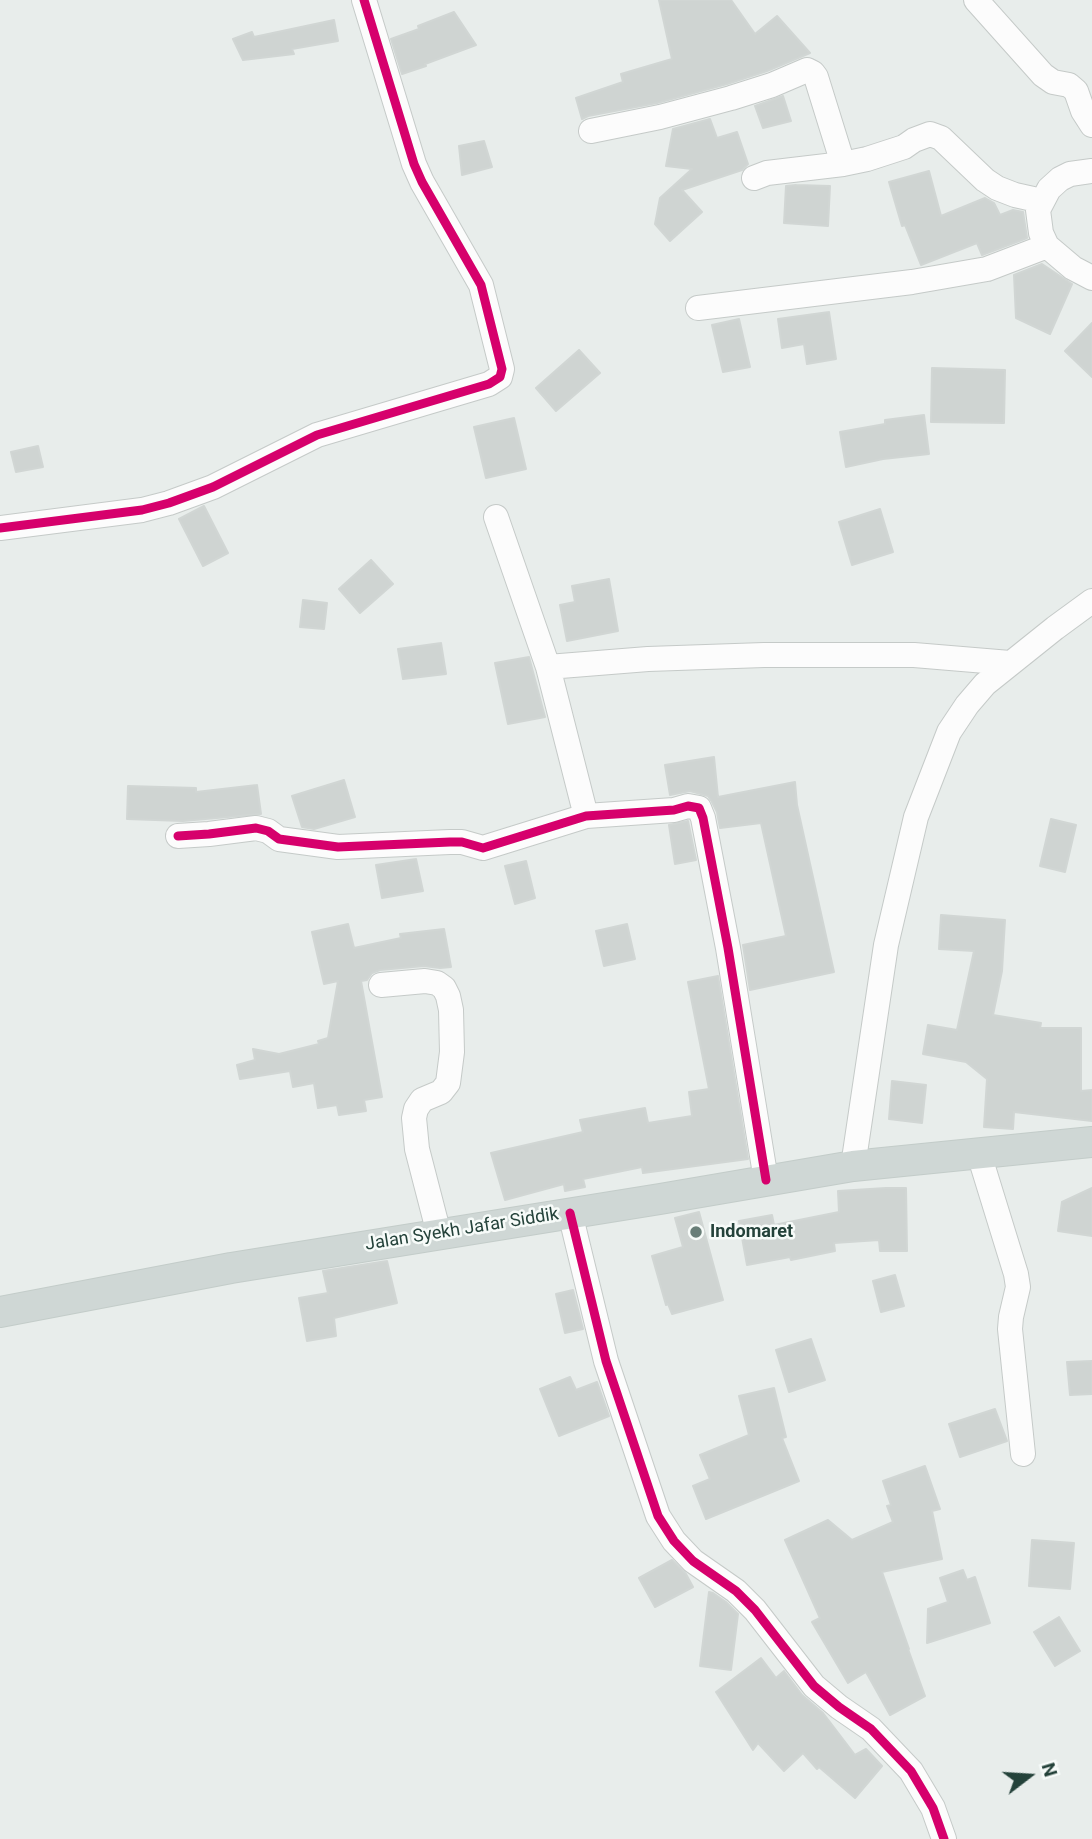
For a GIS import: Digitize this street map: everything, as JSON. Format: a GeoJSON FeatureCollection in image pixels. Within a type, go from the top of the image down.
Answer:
{"type":"FeatureCollection","features":[{"type":"Feature","properties":{"kind":"main road","name":"Jalan Syekh Jafar Siddik"},"geometry":{"type":"LineString","coordinates":[[0,1312],[205,1272],[853,1166],[1092,1142]]}},
{"type":"Feature","properties":{"kind":"street"},"geometry":{"type":"LineString","coordinates":[[0,528],[142,510],[190,496],[317,435],[489,384],[500,377],[502,369],[481,285],[414,164],[364,0]]}},
{"type":"Feature","properties":{"kind":"street"},"geometry":{"type":"LineString","coordinates":[[976,0],[1035,68],[1054,82],[1069,85],[1076,91],[1083,111],[1092,125]]}},
{"type":"Feature","properties":{"kind":"street"},"geometry":{"type":"LineString","coordinates":[[591,131],[660,117],[731,98],[807,70],[816,77],[843,164]]}},
{"type":"Feature","properties":{"kind":"street"},"geometry":{"type":"LineString","coordinates":[[754,178],[767,173],[843,164],[935,135],[997,188],[1042,201]]}},
{"type":"Feature","properties":{"kind":"street"},"geometry":{"type":"LineString","coordinates":[[1092,171],[1070,174],[1060,179],[1049,189],[1038,210],[1041,233],[1047,246],[1073,268],[1092,278]]}},
{"type":"Feature","properties":{"kind":"street"},"geometry":{"type":"LineString","coordinates":[[698,308],[912,282],[987,269],[1047,246]]}},
{"type":"Feature","properties":{"kind":"street"},"geometry":{"type":"LineString","coordinates":[[496,517],[548,667],[586,816]]}},
{"type":"Feature","properties":{"kind":"street"},"geometry":{"type":"LineString","coordinates":[[853,1166],[887,945],[916,817],[948,732],[985,684],[1092,601]]}},
{"type":"Feature","properties":{"kind":"street"},"geometry":{"type":"LineString","coordinates":[[548,667],[648,659],[776,654],[914,655],[1010,663]]}},
{"type":"Feature","properties":{"kind":"street"},"geometry":{"type":"LineString","coordinates":[[178,836],[256,828],[268,831],[279,839],[338,848],[450,842],[462,842],[483,848],[586,816],[674,810],[688,806],[699,808],[728,948],[765,1180]]}},
{"type":"Feature","properties":{"kind":"street"},"geometry":{"type":"LineString","coordinates":[[381,985],[425,981],[437,983],[449,996],[452,1010],[452,1052],[448,1083],[441,1091],[422,1100],[414,1118],[417,1149],[439,1234]]}},
{"type":"Feature","properties":{"kind":"street"},"geometry":{"type":"LineString","coordinates":[[979,1154],[1018,1287],[1010,1329],[1023,1454]]}},
{"type":"Feature","properties":{"kind":"street"},"geometry":{"type":"LineString","coordinates":[[570,1213],[606,1361],[658,1516],[674,1541],[693,1561],[736,1591],[755,1610],[814,1686],[872,1729],[911,1771],[933,1808],[944,1839]]}},
{"type":"Feature","properties":{"kind":"building"},"geometry":{"type":"Polygon","coordinates":[[[659,0],[731,0],[755,34],[777,16],[810,53],[727,84],[582,119],[576,98],[623,82],[621,74],[672,59],[659,0]]]}},
{"type":"Feature","properties":{"kind":"building"},"geometry":{"type":"Polygon","coordinates":[[[454,12],[476,45],[402,74],[391,39],[454,12]]]}},
{"type":"Feature","properties":{"kind":"building"},"geometry":{"type":"Polygon","coordinates":[[[334,20],[338,41],[292,49],[294,54],[243,60],[233,39],[252,32],[254,37],[334,20]]]}},
{"type":"Feature","properties":{"kind":"building"},"geometry":{"type":"Polygon","coordinates":[[[783,96],[791,121],[763,128],[755,106],[783,96]]]}},
{"type":"Feature","properties":{"kind":"building"},"geometry":{"type":"Polygon","coordinates":[[[710,119],[717,138],[737,132],[748,164],[742,170],[682,190],[702,212],[670,241],[655,224],[660,198],[692,169],[666,166],[673,129],[710,119]]]}},
{"type":"Feature","properties":{"kind":"building"},"geometry":{"type":"Polygon","coordinates":[[[484,141],[492,167],[462,175],[459,146],[484,141]]]}},
{"type":"Feature","properties":{"kind":"building"},"geometry":{"type":"Polygon","coordinates":[[[929,171],[941,216],[985,198],[994,203],[1000,215],[1013,210],[1023,212],[1027,238],[982,255],[977,243],[921,265],[905,225],[902,226],[889,182],[929,171]]]}},
{"type":"Feature","properties":{"kind":"building"},"geometry":{"type":"Polygon","coordinates":[[[786,186],[830,186],[828,226],[784,223],[786,186]]]}},
{"type":"Feature","properties":{"kind":"building"},"geometry":{"type":"Polygon","coordinates":[[[1042,264],[1072,284],[1050,334],[1016,318],[1014,275],[1042,264]]]}},
{"type":"Feature","properties":{"kind":"building"},"geometry":{"type":"Polygon","coordinates":[[[829,312],[836,359],[807,364],[804,344],[782,348],[778,319],[829,312]]]}},
{"type":"Feature","properties":{"kind":"building"},"geometry":{"type":"Polygon","coordinates":[[[739,319],[750,367],[723,372],[712,325],[739,319]]]}},
{"type":"Feature","properties":{"kind":"building"},"geometry":{"type":"Polygon","coordinates":[[[1092,323],[1092,377],[1065,351],[1092,323]]]}},
{"type":"Feature","properties":{"kind":"building"},"geometry":{"type":"Polygon","coordinates":[[[579,350],[600,373],[556,411],[536,388],[579,350]]]}},
{"type":"Feature","properties":{"kind":"building"},"geometry":{"type":"Polygon","coordinates":[[[932,368],[1005,370],[1004,423],[931,422],[932,368]]]}},
{"type":"Feature","properties":{"kind":"building"},"geometry":{"type":"Polygon","coordinates":[[[924,415],[929,454],[883,459],[846,467],[840,432],[885,424],[885,420],[924,415]]]}},
{"type":"Feature","properties":{"kind":"building"},"geometry":{"type":"Polygon","coordinates":[[[514,418],[526,469],[486,478],[474,427],[514,418]]]}},
{"type":"Feature","properties":{"kind":"building"},"geometry":{"type":"Polygon","coordinates":[[[38,446],[43,467],[16,472],[11,452],[38,446]]]}},
{"type":"Feature","properties":{"kind":"building"},"geometry":{"type":"Polygon","coordinates":[[[204,506],[228,553],[203,566],[179,519],[204,506]]]}},
{"type":"Feature","properties":{"kind":"building"},"geometry":{"type":"Polygon","coordinates":[[[880,509],[893,552],[852,565],[839,522],[880,509]]]}},
{"type":"Feature","properties":{"kind":"building"},"geometry":{"type":"Polygon","coordinates":[[[371,560],[393,584],[360,613],[339,589],[371,560]]]}},
{"type":"Feature","properties":{"kind":"building"},"geometry":{"type":"Polygon","coordinates":[[[609,579],[618,631],[567,641],[560,605],[575,602],[572,586],[609,579]]]}},
{"type":"Feature","properties":{"kind":"building"},"geometry":{"type":"Polygon","coordinates":[[[303,600],[327,603],[324,629],[300,627],[303,600]]]}},
{"type":"Feature","properties":{"kind":"building"},"geometry":{"type":"Polygon","coordinates":[[[441,643],[446,674],[403,679],[398,649],[441,643]]]}},
{"type":"Feature","properties":{"kind":"building"},"geometry":{"type":"Polygon","coordinates":[[[529,657],[545,717],[508,724],[495,663],[529,657]]]}},
{"type":"Feature","properties":{"kind":"building"},"geometry":{"type":"Polygon","coordinates":[[[714,757],[718,797],[795,782],[797,805],[834,972],[750,990],[743,945],[786,936],[761,823],[720,828],[717,812],[708,796],[690,791],[670,795],[665,765],[714,757]]]}},
{"type":"Feature","properties":{"kind":"building"},"geometry":{"type":"Polygon","coordinates":[[[344,780],[355,817],[314,829],[302,827],[292,796],[344,780]]]}},
{"type":"Feature","properties":{"kind":"building"},"geometry":{"type":"Polygon","coordinates":[[[257,785],[261,814],[183,821],[127,819],[128,786],[196,788],[196,792],[257,785]]]}},
{"type":"Feature","properties":{"kind":"building"},"geometry":{"type":"Polygon","coordinates":[[[1051,819],[1076,825],[1065,872],[1040,866],[1051,819]]]}},
{"type":"Feature","properties":{"kind":"building"},"geometry":{"type":"Polygon","coordinates":[[[688,821],[696,860],[675,864],[669,825],[688,821]]]}},
{"type":"Feature","properties":{"kind":"building"},"geometry":{"type":"Polygon","coordinates":[[[416,859],[423,891],[382,898],[376,865],[416,859]]]}},
{"type":"Feature","properties":{"kind":"building"},"geometry":{"type":"Polygon","coordinates":[[[526,861],[535,898],[515,904],[505,866],[526,861]]]}},
{"type":"Feature","properties":{"kind":"building"},"geometry":{"type":"Polygon","coordinates":[[[941,915],[1005,920],[1002,971],[993,1015],[1041,1023],[1040,1028],[1081,1028],[1081,1091],[1092,1090],[1092,1121],[1014,1112],[1013,1129],[984,1127],[987,1079],[966,1062],[923,1054],[928,1025],[957,1030],[974,951],[939,949],[941,915]]]}},
{"type":"Feature","properties":{"kind":"building"},"geometry":{"type":"Polygon","coordinates":[[[348,924],[354,948],[401,938],[400,934],[444,929],[451,967],[424,966],[380,970],[372,973],[367,980],[361,981],[382,1097],[364,1100],[366,1111],[339,1115],[337,1105],[318,1108],[314,1083],[293,1087],[290,1071],[240,1079],[237,1065],[255,1060],[253,1049],[279,1054],[319,1044],[318,1041],[328,1038],[338,981],[324,984],[312,932],[348,924]]]}},
{"type":"Feature","properties":{"kind":"building"},"geometry":{"type":"Polygon","coordinates":[[[627,924],[635,959],[604,966],[596,931],[627,924]]]}},
{"type":"Feature","properties":{"kind":"building"},"geometry":{"type":"Polygon","coordinates":[[[718,976],[748,1159],[643,1173],[642,1167],[583,1179],[585,1187],[565,1191],[564,1184],[505,1200],[491,1153],[583,1132],[580,1120],[645,1108],[648,1123],[692,1116],[689,1092],[709,1089],[688,982],[718,976]]]}},
{"type":"Feature","properties":{"kind":"building"},"geometry":{"type":"Polygon","coordinates":[[[892,1081],[926,1085],[922,1123],[889,1119],[892,1081]]]}},
{"type":"Feature","properties":{"kind":"building"},"geometry":{"type":"Polygon","coordinates":[[[906,1188],[907,1251],[880,1251],[879,1240],[834,1243],[835,1251],[747,1265],[739,1221],[772,1215],[774,1225],[839,1212],[838,1191],[906,1188]]]}},
{"type":"Feature","properties":{"kind":"building"},"geometry":{"type":"Polygon","coordinates":[[[1092,1188],[1092,1236],[1058,1231],[1062,1202],[1092,1188]]]}},
{"type":"Feature","properties":{"kind":"building"},"geometry":{"type":"Polygon","coordinates":[[[699,1212],[723,1300],[672,1314],[668,1304],[666,1305],[652,1256],[683,1247],[675,1218],[699,1212]]]}},
{"type":"Feature","properties":{"kind":"building"},"geometry":{"type":"Polygon","coordinates":[[[387,1261],[397,1303],[334,1318],[336,1336],[307,1341],[299,1298],[328,1293],[323,1271],[387,1261]]]}},
{"type":"Feature","properties":{"kind":"building"},"geometry":{"type":"Polygon","coordinates":[[[895,1275],[904,1306],[881,1312],[873,1281],[895,1275]]]}},
{"type":"Feature","properties":{"kind":"building"},"geometry":{"type":"Polygon","coordinates":[[[573,1290],[583,1329],[565,1333],[556,1294],[573,1290]]]}},
{"type":"Feature","properties":{"kind":"building"},"geometry":{"type":"Polygon","coordinates":[[[811,1339],[825,1380],[789,1392],[776,1350],[811,1339]]]}},
{"type":"Feature","properties":{"kind":"building"},"geometry":{"type":"Polygon","coordinates":[[[1092,1361],[1092,1394],[1070,1395],[1067,1362],[1092,1361]]]}},
{"type":"Feature","properties":{"kind":"building"},"geometry":{"type":"Polygon","coordinates":[[[570,1377],[576,1390],[597,1382],[609,1416],[559,1436],[540,1389],[570,1377]]]}},
{"type":"Feature","properties":{"kind":"building"},"geometry":{"type":"Polygon","coordinates":[[[774,1388],[786,1437],[782,1438],[799,1481],[706,1519],[693,1486],[710,1479],[700,1455],[749,1435],[739,1396],[774,1388]]]}},
{"type":"Feature","properties":{"kind":"building"},"geometry":{"type":"Polygon","coordinates":[[[995,1409],[1007,1441],[960,1457],[949,1424],[995,1409]]]}},
{"type":"Feature","properties":{"kind":"building"},"geometry":{"type":"Polygon","coordinates":[[[925,1466],[940,1509],[932,1511],[942,1559],[882,1572],[925,1696],[890,1715],[866,1672],[848,1683],[812,1622],[820,1618],[785,1540],[828,1520],[852,1540],[893,1522],[883,1481],[925,1466]]]}},
{"type":"Feature","properties":{"kind":"building"},"geometry":{"type":"Polygon","coordinates":[[[1032,1540],[1074,1543],[1070,1589],[1029,1586],[1032,1540]]]}},
{"type":"Feature","properties":{"kind":"building"},"geometry":{"type":"Polygon","coordinates":[[[672,1560],[686,1574],[693,1587],[655,1607],[639,1578],[672,1560]]]}},
{"type":"Feature","properties":{"kind":"building"},"geometry":{"type":"Polygon","coordinates":[[[963,1570],[967,1580],[975,1577],[990,1623],[927,1643],[928,1609],[948,1602],[940,1578],[963,1570]]]}},
{"type":"Feature","properties":{"kind":"building"},"geometry":{"type":"Polygon","coordinates":[[[709,1592],[726,1602],[738,1614],[731,1670],[700,1666],[709,1592]]]}},
{"type":"Feature","properties":{"kind":"building"},"geometry":{"type":"Polygon","coordinates":[[[1059,1617],[1080,1651],[1055,1666],[1034,1632],[1059,1617]]]}},
{"type":"Feature","properties":{"kind":"building"},"geometry":{"type":"Polygon","coordinates":[[[761,1658],[776,1678],[784,1671],[802,1695],[823,1713],[855,1755],[866,1749],[882,1766],[855,1798],[819,1767],[817,1769],[803,1753],[784,1771],[758,1743],[753,1750],[716,1692],[761,1658]]]}},
{"type":"Feature","properties":{"kind":"cycle path"},"geometry":{"type":"LineString","coordinates":[[0,528],[142,510],[169,503],[213,487],[317,435],[489,384],[500,377],[502,369],[481,285],[414,164],[364,0]]}},
{"type":"Feature","properties":{"kind":"cycle path"},"geometry":{"type":"LineString","coordinates":[[178,836],[256,828],[268,831],[279,839],[338,847],[462,842],[483,848],[586,816],[674,810],[688,806],[699,808],[728,948],[766,1180]]}},
{"type":"Feature","properties":{"kind":"cycle path"},"geometry":{"type":"LineString","coordinates":[[570,1213],[606,1361],[658,1516],[674,1541],[693,1561],[736,1591],[755,1610],[814,1686],[871,1729],[911,1771],[933,1808],[944,1839]]}},
{"type":"Feature","properties":{"kind":"place","name":"Indomaret"},"geometry":{"type":"Point","coordinates":[696,1232]}}]}
